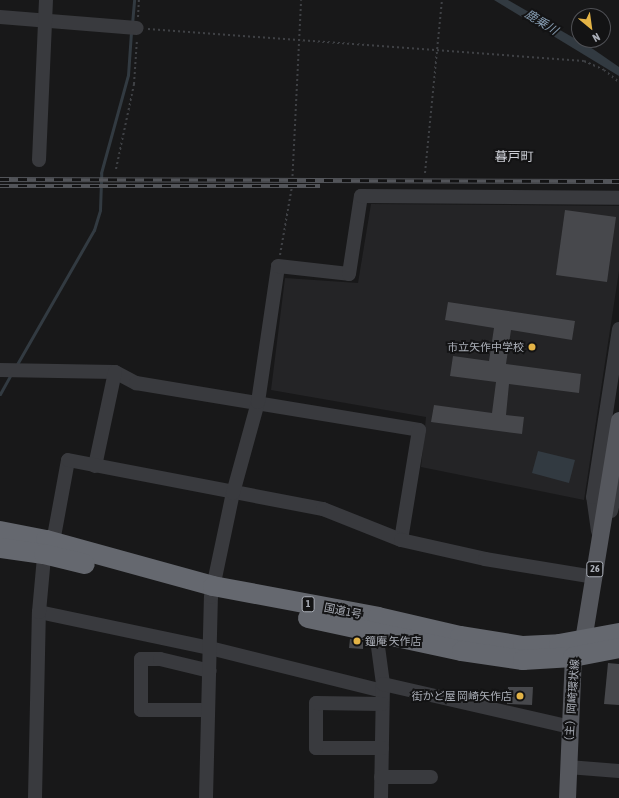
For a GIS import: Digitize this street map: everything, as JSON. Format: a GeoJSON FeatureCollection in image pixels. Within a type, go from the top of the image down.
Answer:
{"type":"FeatureCollection","features":[{"type":"Feature","properties":{"kind":"highway","name":"国道1号"},"geometry":{"type":"LineString","coordinates":[[0,532],[212,592],[377,625],[523,646],[583,640],[619,633]]}},
{"type":"Feature","properties":{"kind":"highway","name":"国道1号"},"geometry":{"type":"LineString","coordinates":[[0,548],[48,545]]}},
{"type":"Feature","properties":{"kind":"highway","name":"国道1号"},"geometry":{"type":"LineString","coordinates":[[377,625],[462,651],[523,660],[573,657],[619,648]]}},
{"type":"Feature","properties":{"kind":"main road","name":"（主）岡崎環状線"},"geometry":{"type":"LineString","coordinates":[[567,798],[573,657],[583,640],[614,478],[619,420]]}},
{"type":"Feature","properties":{"kind":"street"},"geometry":{"type":"LineString","coordinates":[[39,160],[46,0]]}},
{"type":"Feature","properties":{"kind":"street"},"geometry":{"type":"LineString","coordinates":[[0,17],[45,22],[137,28]]}},
{"type":"Feature","properties":{"kind":"street"},"geometry":{"type":"LineString","coordinates":[[206,798],[207,710],[210,671],[212,592],[233,493],[258,402],[278,266],[349,274],[361,196],[619,198]]}},
{"type":"Feature","properties":{"kind":"street"},"geometry":{"type":"LineString","coordinates":[[600,545],[593,497],[619,329]]}},
{"type":"Feature","properties":{"kind":"street"},"geometry":{"type":"LineString","coordinates":[[0,370],[115,372],[136,382],[419,430],[401,540]]}},
{"type":"Feature","properties":{"kind":"street"},"geometry":{"type":"LineString","coordinates":[[95,466],[115,372]]}},
{"type":"Feature","properties":{"kind":"street"},"geometry":{"type":"LineString","coordinates":[[35,798],[39,612],[48,545],[68,460],[233,493],[323,509],[401,540],[485,559],[594,577]]}},
{"type":"Feature","properties":{"kind":"street"},"geometry":{"type":"LineString","coordinates":[[39,612],[210,648],[383,693],[571,727]]}},
{"type":"Feature","properties":{"kind":"street"},"geometry":{"type":"LineString","coordinates":[[377,625],[383,693],[381,798]]}},
{"type":"Feature","properties":{"kind":"street"},"geometry":{"type":"LineString","coordinates":[[207,710],[141,710],[140,659],[160,659],[210,671]]}},
{"type":"Feature","properties":{"kind":"street"},"geometry":{"type":"LineString","coordinates":[[382,748],[316,748],[316,703],[383,693]]}},
{"type":"Feature","properties":{"kind":"street"},"geometry":{"type":"LineString","coordinates":[[568,767],[619,771]]}},
{"type":"Feature","properties":{"kind":"street"},"geometry":{"type":"LineString","coordinates":[[381,777],[431,777]]}},
{"type":"Feature","properties":{"kind":"path"},"geometry":{"type":"LineString","coordinates":[[116,168],[134,84],[139,0]]}},
{"type":"Feature","properties":{"kind":"path"},"geometry":{"type":"LineString","coordinates":[[278,266],[292,186],[301,0]]}},
{"type":"Feature","properties":{"kind":"path"},"geometry":{"type":"LineString","coordinates":[[425,173],[442,0]]}},
{"type":"Feature","properties":{"kind":"path"},"geometry":{"type":"LineString","coordinates":[[137,28],[584,61],[604,70],[619,82]]}},
{"type":"Feature","properties":{"kind":"shaded area"},"geometry":{"type":"Polygon","coordinates":[[[371,204],[619,206],[619,271],[584,500],[421,467],[426,417],[271,390],[285,278],[358,283],[371,204]]]}},
{"type":"Feature","properties":{"kind":"water","name":"鹿乗川"},"geometry":{"type":"Polygon","coordinates":[[[494,0],[508,0],[571,36],[571,47],[494,0]]]}},
{"type":"Feature","properties":{"kind":"water"},"geometry":{"type":"Polygon","coordinates":[[[573,48],[593,49],[619,67],[619,76],[573,48]]]}},
{"type":"Feature","properties":{"kind":"water"},"geometry":{"type":"Polygon","coordinates":[[[538,451],[575,460],[569,483],[532,473],[538,451]]]}},
{"type":"Feature","properties":{"kind":"building"},"geometry":{"type":"Polygon","coordinates":[[[565,210],[616,217],[607,282],[556,275],[565,210]]]}},
{"type":"Feature","properties":{"kind":"building"},"geometry":{"type":"Polygon","coordinates":[[[448,302],[575,321],[572,340],[511,330],[506,364],[581,374],[579,393],[509,384],[506,415],[524,417],[522,434],[431,422],[434,405],[492,413],[496,382],[450,376],[453,356],[489,361],[494,328],[445,320],[448,302]]]}},
{"type":"Feature","properties":{"kind":"building"},"geometry":{"type":"Polygon","coordinates":[[[350,639],[363,642],[363,649],[349,648],[350,639]]]}},
{"type":"Feature","properties":{"kind":"building"},"geometry":{"type":"Polygon","coordinates":[[[608,663],[619,664],[619,705],[604,704],[608,663]]]}},
{"type":"Feature","properties":{"kind":"building","name":"街かど屋 岡崎矢作店"},"geometry":{"type":"Polygon","coordinates":[[[508,687],[533,687],[532,705],[507,704],[508,687]]]}},
{"type":"Feature","properties":{"kind":"waterway"},"geometry":{"type":"LineString","coordinates":[[132,24],[134,0]]}},
{"type":"Feature","properties":{"kind":"waterway"},"geometry":{"type":"LineString","coordinates":[[16,366],[94,230],[100,210],[101,173],[128,75],[131,32]]}},
{"type":"Feature","properties":{"kind":"waterway"},"geometry":{"type":"LineString","coordinates":[[0,394],[10,376]]}},
{"type":"Feature","properties":{"kind":"railway"},"geometry":{"type":"LineString","coordinates":[[0,179],[619,181]]}},
{"type":"Feature","properties":{"kind":"railway"},"geometry":{"type":"LineString","coordinates":[[0,186],[320,186]]}},
{"type":"Feature","properties":{"kind":"place","name":"市立矢作中学校"},"geometry":{"type":"Point","coordinates":[532,347]}},
{"type":"Feature","properties":{"kind":"place","name":"鐘庵 矢作店"},"geometry":{"type":"Point","coordinates":[357,641]}},
{"type":"Feature","properties":{"kind":"place","name":"街かど屋 岡崎矢作店"},"geometry":{"type":"Point","coordinates":[520,696]}},
{"type":"Feature","properties":{"kind":"district","name":"暮戸町"},"geometry":{"type":"Point","coordinates":[514,157]}}]}
